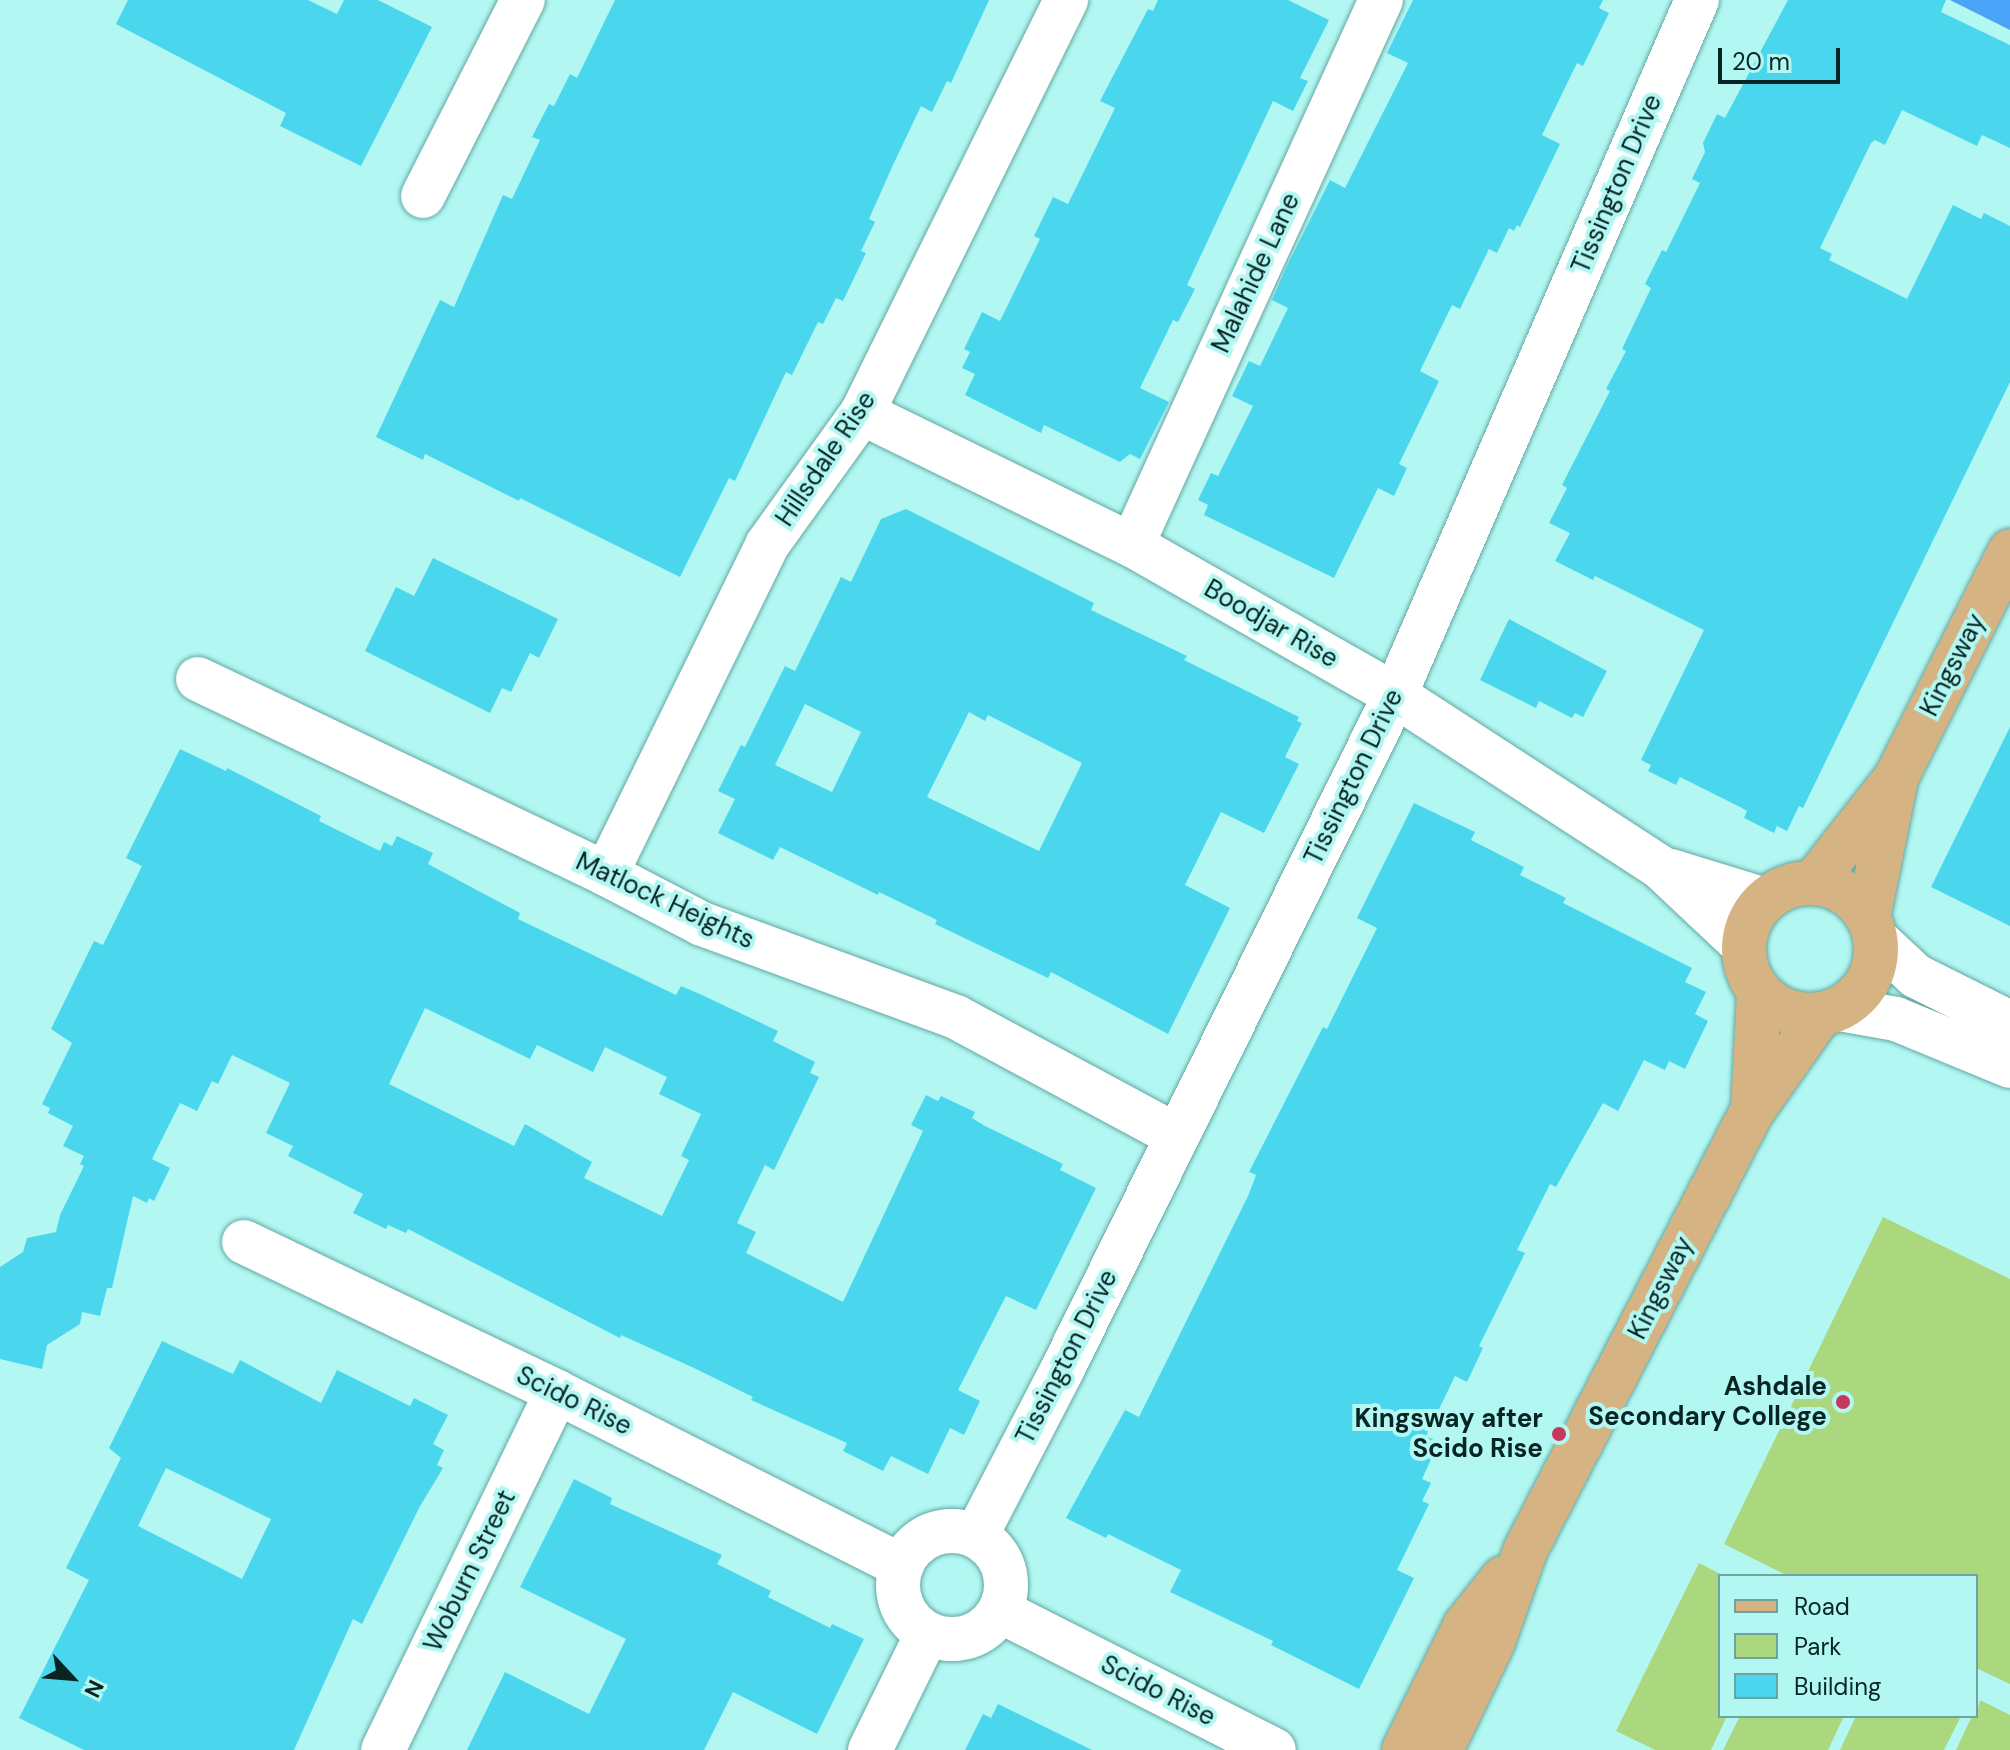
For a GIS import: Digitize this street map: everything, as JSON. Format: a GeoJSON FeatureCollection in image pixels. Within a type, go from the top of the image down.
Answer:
{"type":"FeatureCollection","features":[{"type":"Feature","properties":{"kind":"main road","name":"Kingsway"},"geometry":{"type":"LineString","coordinates":[[1813,883],[1896,778],[2010,551]]}},
{"type":"Feature","properties":{"kind":"main road","name":"Kingsway"},"geometry":{"type":"LineString","coordinates":[[1441,1750],[1493,1642],[1525,1551],[1753,1110],[1830,1012],[1857,996],[1869,979],[1875,959],[1872,928],[1896,778]]}},
{"type":"Feature","properties":{"kind":"main road"},"geometry":{"type":"LineString","coordinates":[[1743,945],[1754,913],[1765,900],[1780,890],[1813,883],[1845,893],[1872,928]]}},
{"type":"Feature","properties":{"kind":"main road","name":"Kingsway"},"geometry":{"type":"LineString","coordinates":[[1743,945],[1749,978],[1759,993],[1753,1110]]}},
{"type":"Feature","properties":{"kind":"main road"},"geometry":{"type":"LineString","coordinates":[[1759,993],[1776,1007],[1797,1015],[1830,1012]]}},
{"type":"Feature","properties":{"kind":"main road","name":"Kingsway"},"geometry":{"type":"LineString","coordinates":[[1404,1750],[1465,1626],[1525,1551]]}},
{"type":"Feature","properties":{"kind":"street","name":"Hillsdale Rise"},"geometry":{"type":"LineString","coordinates":[[606,874],[767,545],[862,413],[1066,0]]}},
{"type":"Feature","properties":{"kind":"street","name":"Malahide Lane"},"geometry":{"type":"LineString","coordinates":[[1132,545],[1381,0]]}},
{"type":"Feature","properties":{"kind":"street","name":"Tissington Drive"},"geometry":{"type":"LineString","coordinates":[[976,1536],[1395,695],[1697,0]]}},
{"type":"Feature","properties":{"kind":"street"},"geometry":{"type":"LineString","coordinates":[[423,196],[510,4]]}},
{"type":"Feature","properties":{"kind":"street","name":"Boodjar Rise"},"geometry":{"type":"LineString","coordinates":[[862,413],[1132,545],[1395,695],[1661,868],[1743,945]]}},
{"type":"Feature","properties":{"kind":"street","name":"Matlock Heights"},"geometry":{"type":"LineString","coordinates":[[198,679],[606,874],[702,924],[956,1017],[1177,1136]]}},
{"type":"Feature","properties":{"kind":"street","name":"Boodjar Rise"},"geometry":{"type":"LineString","coordinates":[[1661,868],[1765,900]]}},
{"type":"Feature","properties":{"kind":"street"},"geometry":{"type":"LineString","coordinates":[[1872,928],[1916,976],[2010,1023]]}},
{"type":"Feature","properties":{"kind":"street"},"geometry":{"type":"LineString","coordinates":[[1830,1012],[1896,1019],[2010,1065]]}},
{"type":"Feature","properties":{"kind":"street","name":"Scido Rise"},"geometry":{"type":"LineString","coordinates":[[244,1242],[557,1392],[901,1566]]}},
{"type":"Feature","properties":{"kind":"street","name":"Woburn Street"},"geometry":{"type":"LineString","coordinates":[[383,1750],[557,1392]]}},
{"type":"Feature","properties":{"kind":"street"},"geometry":{"type":"LineString","coordinates":[[959,1531],[976,1536],[995,1553],[1006,1577],[1000,1611],[987,1627],[969,1637],[947,1640],[927,1634],[912,1622],[901,1605],[898,1585],[901,1566],[910,1550],[924,1538],[941,1532],[959,1531]]}},
{"type":"Feature","properties":{"kind":"street","name":"Scido Rise"},"geometry":{"type":"LineString","coordinates":[[1000,1611],[1274,1750]]}},
{"type":"Feature","properties":{"kind":"street"},"geometry":{"type":"LineString","coordinates":[[870,1750],[927,1634]]}},
{"type":"Feature","properties":{"kind":"green space"},"geometry":{"type":"Polygon","coordinates":[[[1883,1217],[2010,1279],[2010,1684],[1978,1669],[1978,1574],[1784,1574],[1724,1544],[1883,1217]]]}},
{"type":"Feature","properties":{"kind":"green space"},"geometry":{"type":"Polygon","coordinates":[[[1699,1563],[1720,1574],[1718,1718],[1726,1718],[1711,1750],[1655,1750],[1616,1731],[1699,1563]]]}},
{"type":"Feature","properties":{"kind":"green space"},"geometry":{"type":"Polygon","coordinates":[[[1980,1700],[2010,1715],[2010,1750],[1956,1750],[1971,1718],[1978,1718],[1980,1700]]]}},
{"type":"Feature","properties":{"kind":"green space"},"geometry":{"type":"Polygon","coordinates":[[[1739,1718],[1843,1718],[1828,1750],[1723,1750],[1739,1718]]]}},
{"type":"Feature","properties":{"kind":"green space"},"geometry":{"type":"Polygon","coordinates":[[[1855,1718],[1960,1718],[1944,1750],[1840,1750],[1855,1718]]]}},
{"type":"Feature","properties":{"kind":"water"},"geometry":{"type":"Polygon","coordinates":[[[1950,0],[2010,0],[2010,30],[1950,0]]]}},
{"type":"Feature","properties":{"kind":"building"},"geometry":{"type":"Polygon","coordinates":[[[128,0],[308,0],[337,14],[344,0],[378,0],[432,27],[361,166],[280,126],[286,113],[116,24],[128,0]]]}},
{"type":"Feature","properties":{"kind":"building"},"geometry":{"type":"Polygon","coordinates":[[[615,0],[989,0],[951,83],[947,81],[932,112],[921,106],[869,219],[875,222],[861,251],[866,253],[843,301],[836,298],[823,324],[818,322],[792,375],[786,372],[735,481],[729,478],[680,577],[425,454],[423,460],[376,437],[440,300],[454,307],[503,195],[512,199],[540,140],[532,137],[549,104],[554,106],[570,74],[577,78],[615,0]]]}},
{"type":"Feature","properties":{"kind":"building"},"geometry":{"type":"Polygon","coordinates":[[[1158,0],[1288,0],[1329,20],[1300,78],[1308,81],[1293,111],[1273,101],[1187,285],[1195,289],[1178,322],[1173,320],[1140,388],[1169,402],[1140,459],[1130,454],[1120,462],[1044,425],[1041,433],[965,395],[975,374],[962,368],[970,352],[964,349],[982,312],[1000,321],[1040,239],[1034,236],[1053,197],[1068,204],[1115,108],[1100,101],[1148,9],[1153,11],[1158,0]]]}},
{"type":"Feature","properties":{"kind":"building"},"geometry":{"type":"Polygon","coordinates":[[[1413,0],[1603,0],[1599,8],[1609,13],[1583,66],[1577,63],[1542,135],[1560,144],[1520,227],[1517,225],[1514,231],[1509,228],[1497,253],[1489,249],[1460,309],[1452,305],[1420,371],[1439,381],[1399,464],[1407,468],[1394,496],[1378,488],[1334,578],[1204,515],[1208,505],[1198,500],[1211,473],[1218,476],[1253,406],[1232,396],[1249,361],[1260,366],[1288,308],[1272,300],[1288,264],[1330,180],[1345,188],[1408,63],[1387,53],[1413,0]]]}},
{"type":"Feature","properties":{"kind":"building"},"geometry":{"type":"Polygon","coordinates":[[[1788,0],[1946,0],[1941,12],[2010,45],[2010,148],[1982,135],[1977,146],[1902,110],[1885,145],[1875,140],[1871,143],[1820,248],[1832,254],[1829,260],[1907,299],[1953,205],[1981,219],[1984,213],[2010,226],[2010,382],[1803,808],[1799,806],[1787,831],[1777,826],[1774,833],[1744,818],[1747,811],[1680,777],[1676,785],[1648,771],[1651,765],[1641,760],[1704,630],[1595,576],[1593,580],[1555,561],[1570,533],[1549,523],[1567,488],[1562,485],[1610,391],[1606,389],[1626,351],[1622,349],[1651,288],[1645,284],[1662,250],[1666,252],[1700,183],[1692,179],[1705,152],[1703,143],[1717,114],[1725,118],[1788,0]]]}},
{"type":"Feature","properties":{"kind":"building"},"geometry":{"type":"Polygon","coordinates":[[[906,509],[1094,603],[1091,610],[1187,656],[1184,660],[1299,717],[1297,721],[1302,723],[1285,757],[1299,764],[1264,833],[1221,812],[1185,885],[1230,908],[1168,1034],[1051,972],[1048,978],[935,924],[937,920],[780,847],[773,860],[718,833],[735,799],[718,791],[741,745],[745,747],[785,666],[795,671],[841,577],[851,582],[881,519],[906,509]],[[805,704],[775,765],[832,792],[861,732],[805,704]],[[969,712],[927,797],[1039,851],[1082,763],[988,715],[985,721],[969,712]]]}},
{"type":"Feature","properties":{"kind":"building"},"geometry":{"type":"Polygon","coordinates":[[[433,558],[558,619],[539,658],[530,653],[511,692],[502,688],[490,713],[365,651],[396,587],[414,596],[433,558]]]}},
{"type":"Feature","properties":{"kind":"building"},"geometry":{"type":"Polygon","coordinates":[[[1509,619],[1607,671],[1583,717],[1575,713],[1572,718],[1539,701],[1536,708],[1480,680],[1509,619]]]}},
{"type":"Feature","properties":{"kind":"building"},"geometry":{"type":"Polygon","coordinates":[[[2010,727],[2010,926],[1931,887],[2010,727]]]}},
{"type":"Feature","properties":{"kind":"building"},"geometry":{"type":"Polygon","coordinates":[[[180,749],[226,771],[227,768],[321,816],[319,821],[380,851],[384,842],[392,846],[397,836],[433,853],[428,864],[520,913],[518,919],[676,995],[681,986],[778,1031],[773,1041],[815,1062],[810,1073],[819,1077],[774,1170],[765,1165],[737,1223],[756,1232],[746,1253],[843,1302],[923,1131],[911,1125],[926,1095],[938,1101],[941,1096],[975,1112],[972,1118],[1063,1164],[1060,1170],[1096,1188],[1036,1310],[1006,1296],[958,1390],[980,1401],[964,1435],[950,1428],[928,1474],[891,1456],[883,1471],[843,1451],[847,1443],[751,1400],[753,1397],[694,1368],[621,1335],[620,1338],[408,1229],[406,1233],[388,1225],[386,1229],[353,1213],[363,1194],[288,1156],[293,1146],[266,1133],[290,1083],[232,1055],[218,1084],[212,1081],[197,1111],[180,1103],[152,1159],[170,1168],[154,1201],[149,1198],[147,1203],[133,1196],[112,1288],[107,1288],[100,1316],[82,1312],[80,1324],[47,1345],[42,1369],[0,1359],[0,1267],[23,1252],[27,1238],[56,1232],[60,1215],[84,1166],[80,1164],[84,1156],[63,1146],[73,1126],[48,1113],[50,1108],[42,1104],[72,1043],[51,1029],[94,941],[103,945],[142,866],[126,858],[180,749]],[[425,1008],[389,1084],[514,1146],[525,1124],[592,1162],[584,1178],[662,1216],[689,1160],[681,1156],[701,1114],[659,1094],[667,1077],[605,1047],[593,1072],[537,1045],[530,1059],[425,1008]]]}},
{"type":"Feature","properties":{"kind":"building"},"geometry":{"type":"Polygon","coordinates":[[[1414,803],[1475,832],[1471,840],[1524,867],[1520,875],[1566,898],[1563,903],[1692,968],[1685,982],[1706,992],[1695,1014],[1708,1021],[1685,1069],[1669,1061],[1665,1070],[1644,1060],[1618,1111],[1603,1103],[1556,1187],[1550,1184],[1517,1250],[1525,1253],[1479,1346],[1483,1348],[1467,1382],[1455,1376],[1426,1436],[1439,1442],[1422,1479],[1431,1483],[1422,1501],[1429,1504],[1397,1570],[1414,1578],[1359,1689],[1271,1645],[1273,1641],[1170,1592],[1181,1570],[1108,1534],[1106,1538],[1066,1518],[1125,1410],[1139,1417],[1249,1194],[1256,1175],[1249,1172],[1323,1027],[1327,1029],[1377,928],[1357,918],[1414,803]]]}},
{"type":"Feature","properties":{"kind":"building"},"geometry":{"type":"Polygon","coordinates":[[[162,1341],[233,1374],[240,1360],[321,1403],[337,1370],[410,1406],[414,1398],[448,1415],[433,1444],[444,1450],[437,1465],[443,1468],[419,1508],[362,1624],[353,1619],[294,1750],[84,1750],[19,1718],[89,1580],[66,1568],[121,1458],[109,1448],[162,1341]],[[166,1468],[138,1526],[242,1579],[271,1519],[166,1468]]]}},
{"type":"Feature","properties":{"kind":"building"},"geometry":{"type":"Polygon","coordinates":[[[574,1479],[612,1498],[610,1504],[722,1555],[717,1564],[771,1591],[768,1597],[830,1628],[832,1624],[864,1639],[817,1734],[733,1692],[704,1750],[467,1750],[505,1672],[589,1714],[626,1639],[520,1587],[574,1479]]]}},
{"type":"Feature","properties":{"kind":"building"},"geometry":{"type":"Polygon","coordinates":[[[998,1704],[1092,1750],[965,1750],[983,1714],[991,1718],[998,1704]]]}},
{"type":"Feature","properties":{"kind":"place","name":"Ashdale Secondary College"},"geometry":{"type":"Point","coordinates":[1843,1402]}},
{"type":"Feature","properties":{"kind":"place","name":"Kingsway after Scido Rise"},"geometry":{"type":"Point","coordinates":[1559,1434]}}]}
